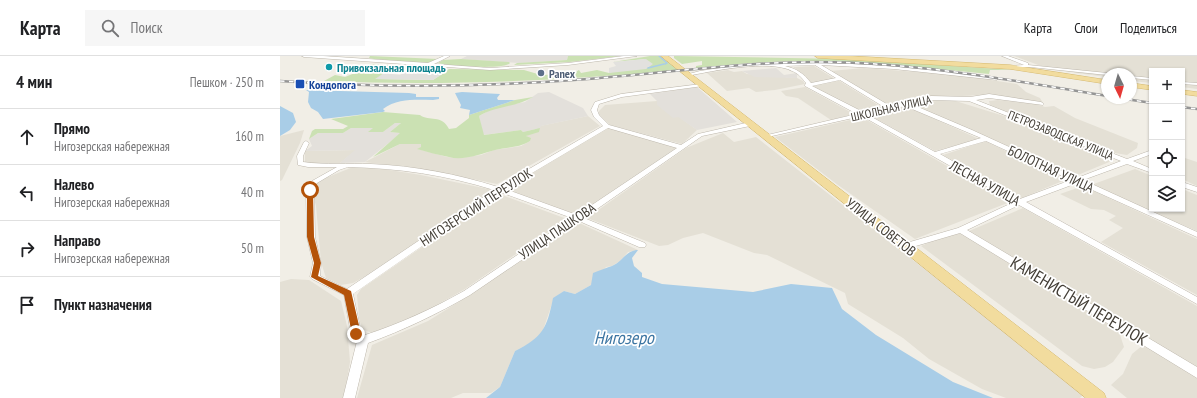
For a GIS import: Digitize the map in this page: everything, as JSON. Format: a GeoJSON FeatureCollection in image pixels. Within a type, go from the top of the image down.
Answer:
{"type":"FeatureCollection","features":[{"type":"Feature","properties":{"kind":"main road","name":"УЛИЦА СОВЕТОВ"},"geometry":{"type":"LineString","coordinates":[[664,56],[1098,398]]}},
{"type":"Feature","properties":{"kind":"main road"},"geometry":{"type":"LineString","coordinates":[[818,56],[1032,68],[1101,81]]}},
{"type":"Feature","properties":{"kind":"main road"},"geometry":{"type":"LineString","coordinates":[[1137,86],[1149,88]]}},
{"type":"Feature","properties":{"kind":"main road"},"geometry":{"type":"LineString","coordinates":[[1185,92],[1197,94]]}},
{"type":"Feature","properties":{"kind":"street"},"geometry":{"type":"LineString","coordinates":[[304,56],[428,65],[509,68],[579,63],[635,56]]}},
{"type":"Feature","properties":{"kind":"street"},"geometry":{"type":"LineString","coordinates":[[352,60],[361,56]]}},
{"type":"Feature","properties":{"kind":"street"},"geometry":{"type":"LineString","coordinates":[[428,65],[448,56]]}},
{"type":"Feature","properties":{"kind":"street"},"geometry":{"type":"LineString","coordinates":[[1004,56],[1032,68],[1101,74]]}},
{"type":"Feature","properties":{"kind":"street"},"geometry":{"type":"LineString","coordinates":[[687,75],[723,68],[816,64],[901,67],[995,79]]}},
{"type":"Feature","properties":{"kind":"street"},"geometry":{"type":"LineString","coordinates":[[816,64],[889,108]]}},
{"type":"Feature","properties":{"kind":"street","name":"ЛЕСНАЯ УЛИЦА"},"geometry":{"type":"LineString","coordinates":[[778,65],[800,73],[809,83],[807,86],[934,154],[1197,301]]}},
{"type":"Feature","properties":{"kind":"street"},"geometry":{"type":"LineString","coordinates":[[1137,78],[1149,79]]}},
{"type":"Feature","properties":{"kind":"street"},"geometry":{"type":"LineString","coordinates":[[807,86],[839,79]]}},
{"type":"Feature","properties":{"kind":"street"},"geometry":{"type":"LineString","coordinates":[[1185,83],[1197,84]]}},
{"type":"Feature","properties":{"kind":"street"},"geometry":{"type":"LineString","coordinates":[[681,147],[607,126],[596,116],[594,110],[597,103],[621,96],[701,85]]}},
{"type":"Feature","properties":{"kind":"street","name":"ШКОЛЬНАЯ УЛИЦА"},"geometry":{"type":"LineString","coordinates":[[765,136],[931,98],[970,99],[989,96],[1041,104]]}},
{"type":"Feature","properties":{"kind":"street","name":"ПЕТРОЗАВОДСКАЯ УЛИЦА"},"geometry":{"type":"LineString","coordinates":[[970,99],[1149,170]]}},
{"type":"Feature","properties":{"kind":"street","name":"БОЛОТНАЯ УЛИЦА"},"geometry":{"type":"LineString","coordinates":[[906,104],[1197,235]]}},
{"type":"Feature","properties":{"kind":"street","name":"УЛИЦА ПАШКОВА"},"geometry":{"type":"LineString","coordinates":[[363,340],[396,330],[427,316],[467,293],[700,135],[708,132],[750,124]]}},
{"type":"Feature","properties":{"kind":"street","name":"НИГОЗЕРСКИЙ ПЕРЕУЛОК"},"geometry":{"type":"LineString","coordinates":[[348,293],[500,188],[607,126]]}},
{"type":"Feature","properties":{"kind":"street"},"geometry":{"type":"LineString","coordinates":[[934,154],[986,139]]}},
{"type":"Feature","properties":{"kind":"street"},"geometry":{"type":"LineString","coordinates":[[306,143],[300,156],[300,164],[308,166],[355,164],[434,173],[500,188],[577,217],[642,245]]}},
{"type":"Feature","properties":{"kind":"street"},"geometry":{"type":"LineString","coordinates":[[906,246],[961,230],[1019,202],[1149,153]]}},
{"type":"Feature","properties":{"kind":"street"},"geometry":{"type":"LineString","coordinates":[[349,398],[363,340],[356,334],[348,293],[314,277],[317,263],[311,237],[309,198],[310,190],[314,182],[337,169],[355,164]]}},
{"type":"Feature","properties":{"kind":"street"},"geometry":{"type":"LineString","coordinates":[[1185,185],[1197,190]]}},
{"type":"Feature","properties":{"kind":"street","name":"КАМЕНИСТЫЙ ПЕРЕУЛОК"},"geometry":{"type":"LineString","coordinates":[[961,230],[1197,373]]}},
{"type":"Feature","properties":{"kind":"shaded area"},"geometry":{"type":"Polygon","coordinates":[[[467,56],[568,56],[567,60],[519,63],[461,59],[467,56]]]}},
{"type":"Feature","properties":{"kind":"shaded area"},"geometry":{"type":"Polygon","coordinates":[[[1014,56],[1197,56],[1197,89],[1185,87],[1185,68],[1149,68],[1149,83],[1137,82],[1137,68],[1101,68],[1101,76],[1041,66],[1014,56]]]}},
{"type":"Feature","properties":{"kind":"shaded area"},"geometry":{"type":"Polygon","coordinates":[[[646,59],[653,64],[646,69],[609,73],[609,68],[616,66],[613,62],[646,59]]]}},
{"type":"Feature","properties":{"kind":"shaded area"},"geometry":{"type":"Polygon","coordinates":[[[814,66],[835,79],[813,83],[808,82],[803,74],[793,67],[814,66]]]}},
{"type":"Feature","properties":{"kind":"shaded area"},"geometry":{"type":"Polygon","coordinates":[[[776,68],[784,75],[797,73],[797,78],[755,77],[742,71],[776,68]]]}},
{"type":"Feature","properties":{"kind":"shaded area"},"geometry":{"type":"Polygon","coordinates":[[[864,68],[958,75],[1017,84],[1026,92],[1040,98],[1043,103],[980,95],[928,98],[888,106],[830,71],[864,68]]]}},
{"type":"Feature","properties":{"kind":"shaded area"},"geometry":{"type":"Polygon","coordinates":[[[410,69],[446,72],[433,80],[375,79],[384,73],[400,75],[410,69]]]}},
{"type":"Feature","properties":{"kind":"shaded area"},"geometry":{"type":"Polygon","coordinates":[[[728,70],[734,72],[742,71],[747,74],[797,78],[805,84],[756,92],[749,88],[727,91],[707,73],[728,70]]]}},
{"type":"Feature","properties":{"kind":"shaded area"},"geometry":{"type":"Polygon","coordinates":[[[838,80],[883,108],[862,113],[811,86],[838,80]]]}},
{"type":"Feature","properties":{"kind":"shaded area"},"geometry":{"type":"Polygon","coordinates":[[[697,87],[737,122],[697,130],[678,117],[673,118],[657,105],[657,101],[650,94],[697,87]]]}},
{"type":"Feature","properties":{"kind":"shaded area"},"geometry":{"type":"Polygon","coordinates":[[[805,87],[854,114],[831,120],[798,98],[786,96],[781,91],[805,87]]]}},
{"type":"Feature","properties":{"kind":"shaded area"},"geometry":{"type":"Polygon","coordinates":[[[549,92],[583,108],[588,116],[541,126],[540,128],[523,132],[521,130],[483,135],[479,116],[494,108],[525,102],[538,93],[549,92]]]}},
{"type":"Feature","properties":{"kind":"shaded area"},"geometry":{"type":"Polygon","coordinates":[[[949,99],[1024,122],[1114,160],[1073,177],[911,105],[949,99]]]}},
{"type":"Feature","properties":{"kind":"shaded area"},"geometry":{"type":"Polygon","coordinates":[[[998,100],[1036,104],[1045,107],[1054,106],[1075,118],[1138,143],[1137,148],[1127,155],[1115,153],[990,105],[989,101],[998,100]]]}},
{"type":"Feature","properties":{"kind":"shaded area"},"geometry":{"type":"Polygon","coordinates":[[[657,101],[697,130],[682,144],[610,125],[599,115],[599,111],[605,105],[657,101]]]}},
{"type":"Feature","properties":{"kind":"shaded area"},"geometry":{"type":"Polygon","coordinates":[[[906,106],[979,139],[935,151],[869,115],[906,106]]]}},
{"type":"Feature","properties":{"kind":"shaded area"},"geometry":{"type":"Polygon","coordinates":[[[588,116],[600,126],[497,184],[439,172],[365,162],[400,144],[421,144],[422,147],[418,149],[447,157],[459,158],[481,155],[494,150],[521,146],[530,141],[526,136],[540,126],[588,116]]]}},
{"type":"Feature","properties":{"kind":"shaded area"},"geometry":{"type":"Polygon","coordinates":[[[859,118],[865,119],[1010,202],[915,239],[838,185],[775,137],[859,118]]]}},
{"type":"Feature","properties":{"kind":"shaded area"},"geometry":{"type":"Polygon","coordinates":[[[395,123],[401,123],[390,132],[401,133],[365,162],[340,163],[355,150],[305,151],[312,146],[309,139],[318,133],[343,133],[351,128],[374,128],[369,132],[383,132],[395,123]]]}},
{"type":"Feature","properties":{"kind":"shaded area"},"geometry":{"type":"Polygon","coordinates":[[[607,126],[681,147],[577,217],[500,189],[607,126]]]}},
{"type":"Feature","properties":{"kind":"shaded area"},"geometry":{"type":"Polygon","coordinates":[[[304,130],[300,143],[282,180],[280,181],[280,136],[304,130]]]}},
{"type":"Feature","properties":{"kind":"shaded area"},"geometry":{"type":"Polygon","coordinates":[[[723,133],[734,142],[756,137],[1084,394],[1080,398],[1006,398],[982,389],[929,359],[903,338],[848,304],[845,293],[767,255],[754,253],[703,233],[683,238],[668,245],[659,246],[587,218],[686,148],[723,133]]]}},
{"type":"Feature","properties":{"kind":"shaded area"},"geometry":{"type":"Polygon","coordinates":[[[985,141],[1065,180],[1022,198],[943,155],[985,141]]]}},
{"type":"Feature","properties":{"kind":"shaded area"},"geometry":{"type":"Polygon","coordinates":[[[356,150],[340,163],[312,164],[305,162],[305,151],[356,150]]]}},
{"type":"Feature","properties":{"kind":"shaded area"},"geometry":{"type":"Polygon","coordinates":[[[1185,158],[1197,162],[1197,186],[1185,180],[1185,158]]]}},
{"type":"Feature","properties":{"kind":"shaded area"},"geometry":{"type":"Polygon","coordinates":[[[358,165],[421,175],[493,190],[381,268],[353,283],[341,285],[326,278],[321,262],[316,206],[312,191],[318,181],[358,165]]]}},
{"type":"Feature","properties":{"kind":"shaded area"},"geometry":{"type":"Polygon","coordinates":[[[1135,169],[1149,175],[1149,210],[1091,185],[1135,169]]]}},
{"type":"Feature","properties":{"kind":"shaded area"},"geometry":{"type":"Polygon","coordinates":[[[1083,186],[1197,239],[1197,295],[1101,242],[1123,228],[1109,220],[1116,216],[1104,210],[1091,209],[1060,194],[1083,186]]]}},
{"type":"Feature","properties":{"kind":"shaded area"},"geometry":{"type":"Polygon","coordinates":[[[1185,190],[1197,195],[1197,231],[1153,212],[1185,212],[1185,190]]]}},
{"type":"Feature","properties":{"kind":"shaded area"},"geometry":{"type":"Polygon","coordinates":[[[499,194],[567,219],[465,289],[407,322],[372,333],[362,329],[359,318],[357,295],[361,289],[499,194]]]}},
{"type":"Feature","properties":{"kind":"shaded area"},"geometry":{"type":"Polygon","coordinates":[[[1023,208],[1197,306],[1197,369],[969,231],[1023,208]]]}},
{"type":"Feature","properties":{"kind":"shaded area"},"geometry":{"type":"Polygon","coordinates":[[[577,222],[638,250],[628,252],[620,261],[612,266],[606,267],[591,285],[575,294],[564,291],[554,298],[542,333],[531,343],[515,351],[500,387],[491,393],[463,393],[451,398],[357,398],[372,345],[428,321],[577,222]]]}},
{"type":"Feature","properties":{"kind":"shaded area"},"geometry":{"type":"Polygon","coordinates":[[[965,234],[1093,314],[1119,332],[1124,347],[1113,362],[1105,367],[1094,369],[1082,366],[921,246],[944,236],[965,234]]]}},
{"type":"Feature","properties":{"kind":"shaded area"},"geometry":{"type":"Polygon","coordinates":[[[291,279],[309,280],[341,301],[347,326],[350,362],[344,398],[280,398],[280,282],[291,279]]]}},
{"type":"Feature","properties":{"kind":"shaded area"},"geometry":{"type":"Polygon","coordinates":[[[1143,345],[1160,353],[1197,377],[1197,398],[1127,398],[1111,385],[1123,374],[1132,354],[1143,345]]]}},
{"type":"Feature","properties":{"kind":"green space"},"geometry":{"type":"Polygon","coordinates":[[[370,56],[438,59],[427,63],[374,59],[369,58],[370,56]]]}},
{"type":"Feature","properties":{"kind":"green space"},"geometry":{"type":"Polygon","coordinates":[[[568,56],[621,56],[570,62],[514,65],[517,63],[567,60],[568,56]]]}},
{"type":"Feature","properties":{"kind":"green space"},"geometry":{"type":"Polygon","coordinates":[[[650,56],[660,56],[678,70],[501,82],[413,83],[324,81],[335,75],[345,77],[370,67],[366,66],[371,64],[416,67],[412,70],[393,69],[376,79],[433,80],[449,69],[524,70],[541,75],[572,74],[579,70],[581,73],[597,70],[609,73],[646,59],[613,62],[650,56]]]}},
{"type":"Feature","properties":{"kind":"green space"},"geometry":{"type":"Polygon","coordinates":[[[674,56],[843,59],[1014,70],[990,70],[989,74],[922,67],[832,61],[752,63],[696,68],[696,66],[702,65],[702,61],[682,64],[674,58],[674,56]]]}},
{"type":"Feature","properties":{"kind":"green space"},"geometry":{"type":"Polygon","coordinates":[[[461,59],[510,63],[506,65],[487,67],[438,63],[443,60],[461,59]]]}},
{"type":"Feature","properties":{"kind":"green space"},"geometry":{"type":"Polygon","coordinates":[[[533,97],[520,103],[492,110],[479,116],[484,135],[521,130],[523,132],[540,128],[539,132],[526,136],[531,138],[530,141],[517,146],[472,156],[454,158],[417,149],[421,147],[421,144],[400,144],[373,157],[400,133],[390,132],[401,123],[395,123],[383,132],[368,132],[373,128],[351,128],[343,133],[318,133],[309,139],[312,131],[315,129],[343,129],[348,126],[331,119],[383,112],[420,115],[443,121],[449,129],[456,128],[469,118],[469,115],[515,100],[533,97]]]}},
{"type":"Feature","properties":{"kind":"water"},"geometry":{"type":"Polygon","coordinates":[[[306,90],[409,93],[416,94],[416,97],[439,97],[439,99],[401,101],[389,105],[383,109],[385,111],[383,112],[323,119],[318,112],[311,108],[308,102],[309,92],[306,90]]]}},
{"type":"Feature","properties":{"kind":"water"},"geometry":{"type":"Polygon","coordinates":[[[455,93],[500,94],[497,98],[498,100],[515,100],[469,115],[470,110],[460,108],[461,105],[455,93]]]}},
{"type":"Feature","properties":{"kind":"water"},"geometry":{"type":"Polygon","coordinates":[[[280,106],[293,113],[296,122],[290,130],[280,136],[280,106]]]}},
{"type":"Feature","properties":{"kind":"water","name":"Нигозеро"},"geometry":{"type":"Polygon","coordinates":[[[638,250],[632,258],[634,266],[642,273],[642,277],[662,284],[753,292],[791,284],[832,288],[842,309],[876,335],[953,382],[993,398],[486,398],[500,387],[515,351],[538,336],[546,324],[553,298],[564,291],[575,294],[591,285],[593,273],[612,266],[632,251],[638,250]]]}},
{"type":"Feature","properties":{"kind":"waterway"},"geometry":{"type":"LineString","coordinates":[[659,56],[667,63],[665,64]]}},
{"type":"Feature","properties":{"kind":"waterway"},"geometry":{"type":"LineString","coordinates":[[648,68],[664,64]]}},
{"type":"Feature","properties":{"kind":"railway"},"geometry":{"type":"LineString","coordinates":[[280,81],[396,86],[511,84],[588,79],[731,66],[788,62],[817,62],[890,65],[963,73],[1101,95]]}},
{"type":"Feature","properties":{"kind":"railway"},"geometry":{"type":"LineString","coordinates":[[1137,101],[1149,103]]}},
{"type":"Feature","properties":{"kind":"railway"},"geometry":{"type":"LineString","coordinates":[[1185,107],[1197,109]]}},
{"type":"Feature","properties":{"kind":"place","name":"Привокзальная площадь"},"geometry":{"type":"Point","coordinates":[329,67]}},
{"type":"Feature","properties":{"kind":"place","name":"Panex"},"geometry":{"type":"Point","coordinates":[541,73]}},
{"type":"Feature","properties":{"kind":"place","name":"Кондопога"},"geometry":{"type":"Point","coordinates":[300,84]}},
{"type":"Feature","properties":{"kind":"route"},"geometry":{"type":"LineString","coordinates":[[310,190],[311,237],[317,263],[314,277],[348,293],[356,334]]}}]}
